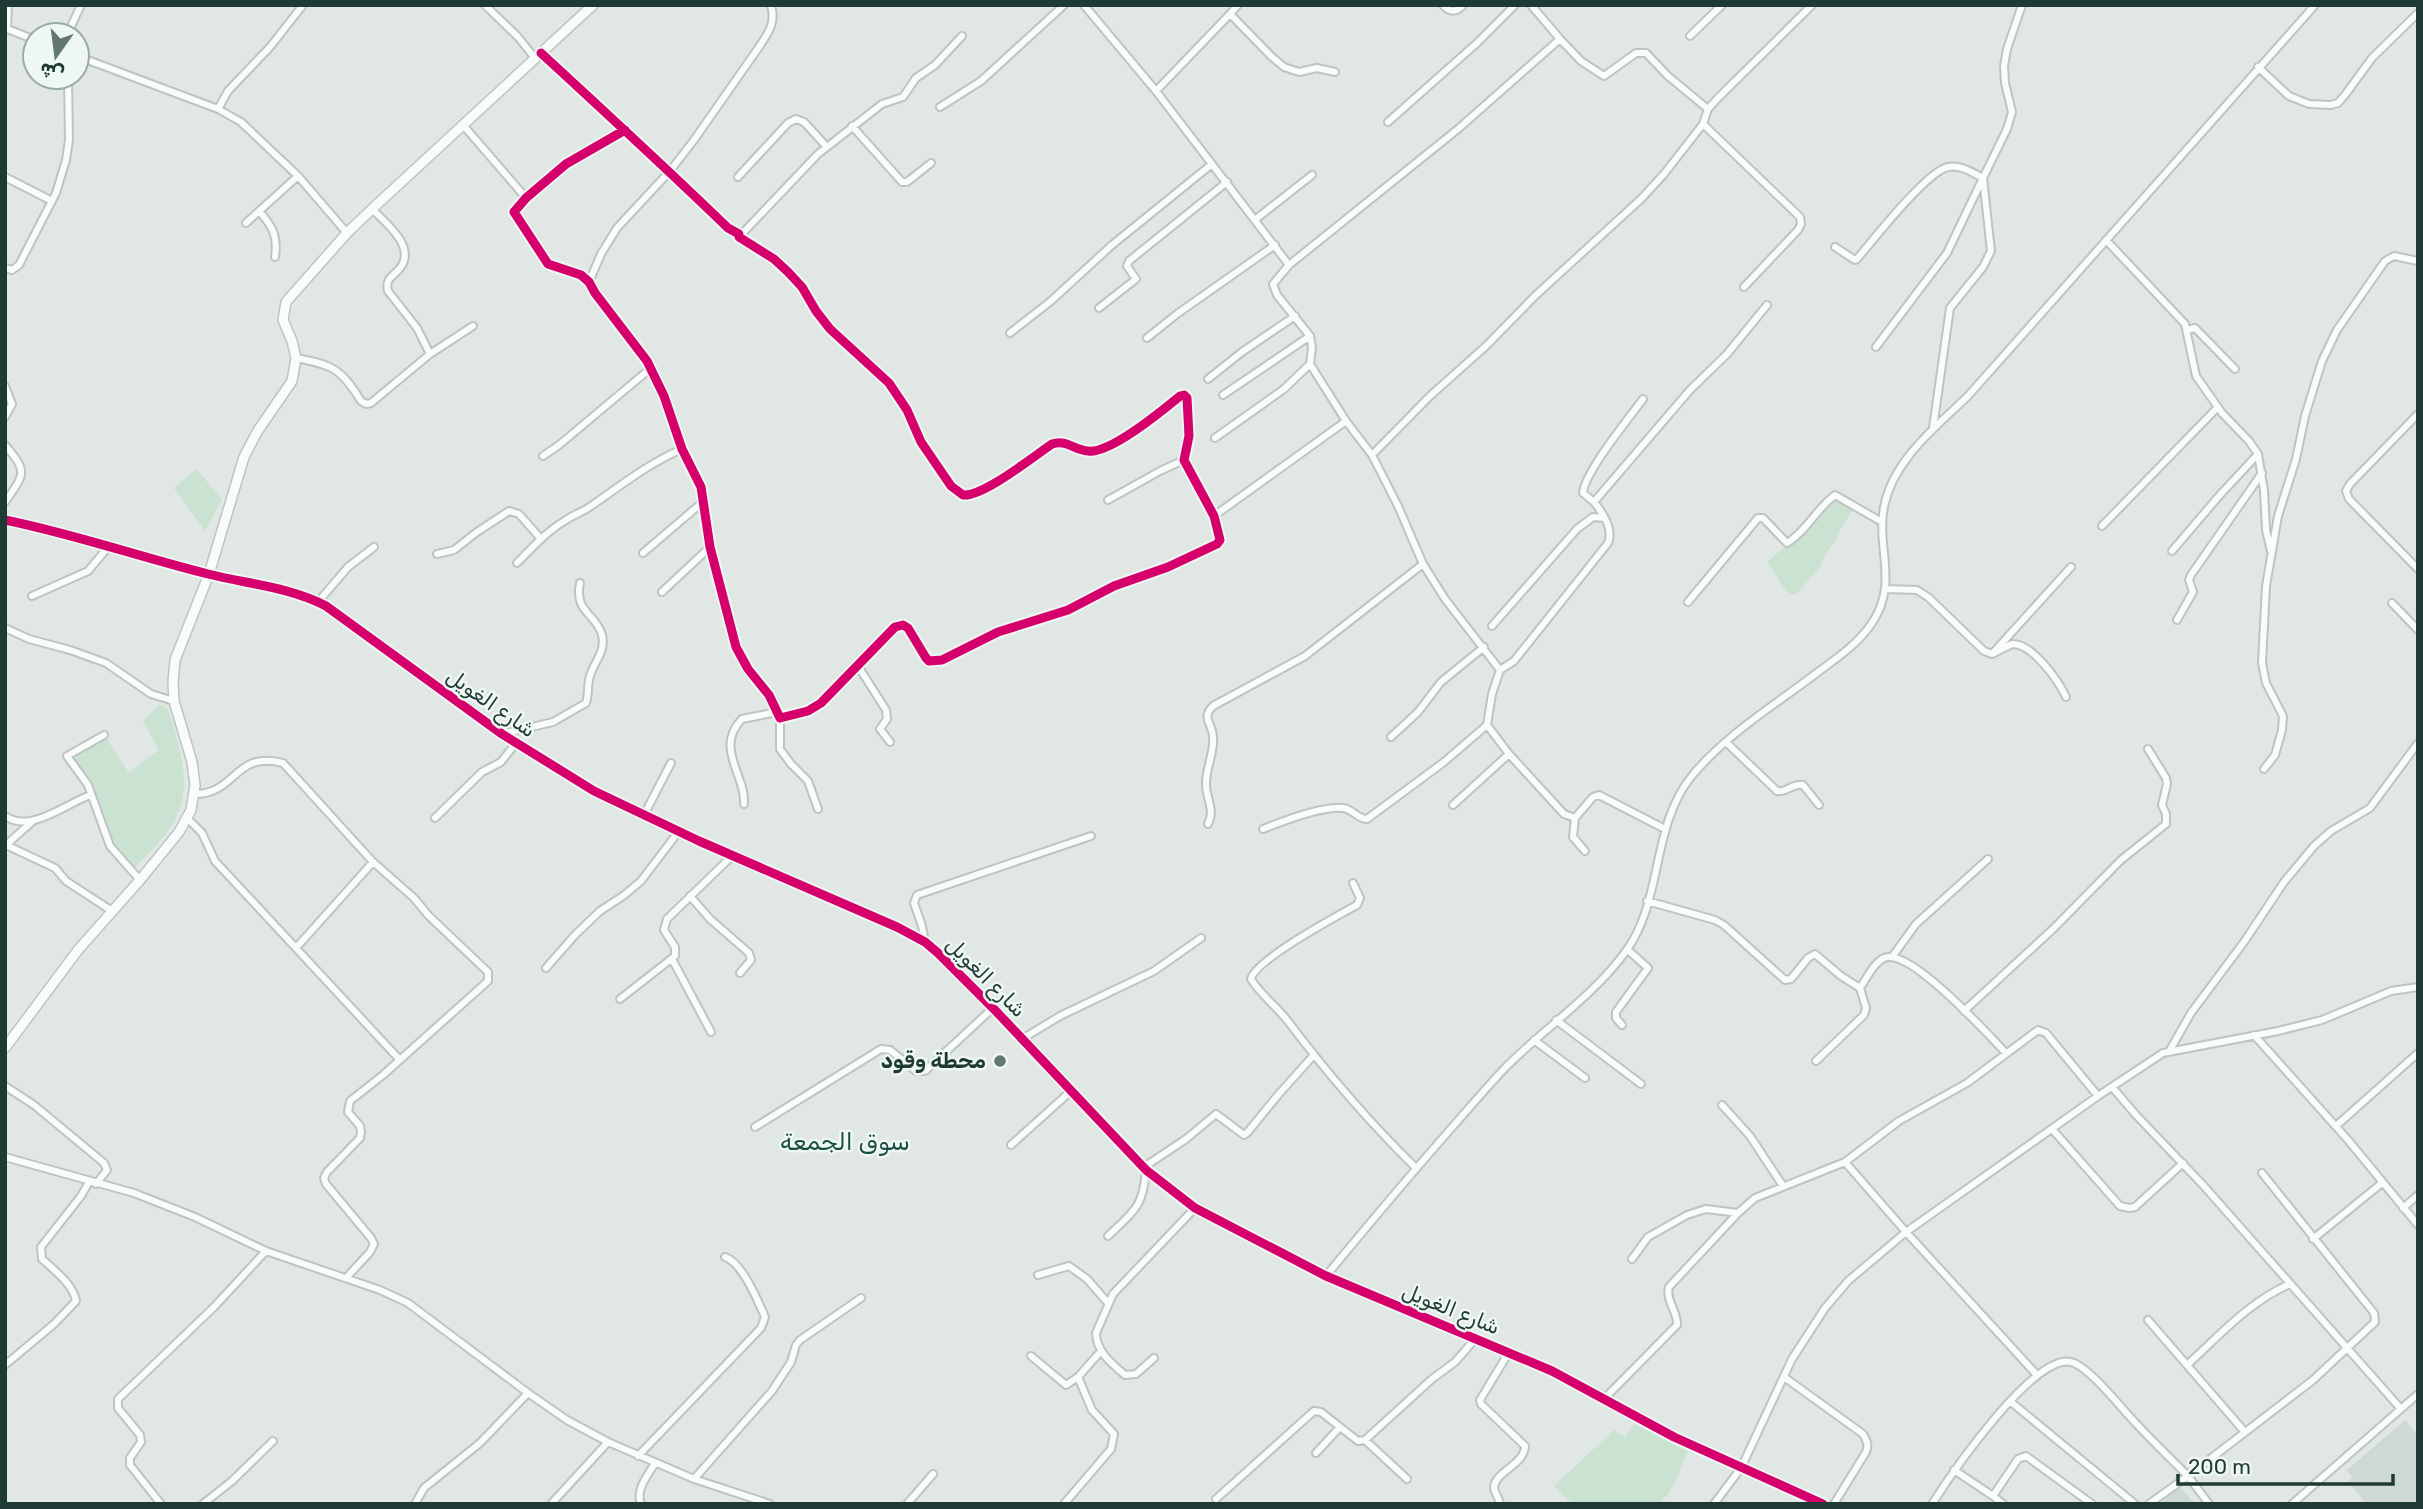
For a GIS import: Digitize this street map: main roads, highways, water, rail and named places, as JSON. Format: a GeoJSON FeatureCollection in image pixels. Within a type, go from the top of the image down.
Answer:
{"type":"FeatureCollection","features":[{"type":"Feature","properties":{"kind":"place","name":"محطة وقود"},"geometry":{"type":"Point","coordinates":[1000,1061]}},
{"type":"Feature","properties":{"kind":"district","name":"سوق الجمعة"},"geometry":{"type":"Point","coordinates":[845,1142]}}]}
